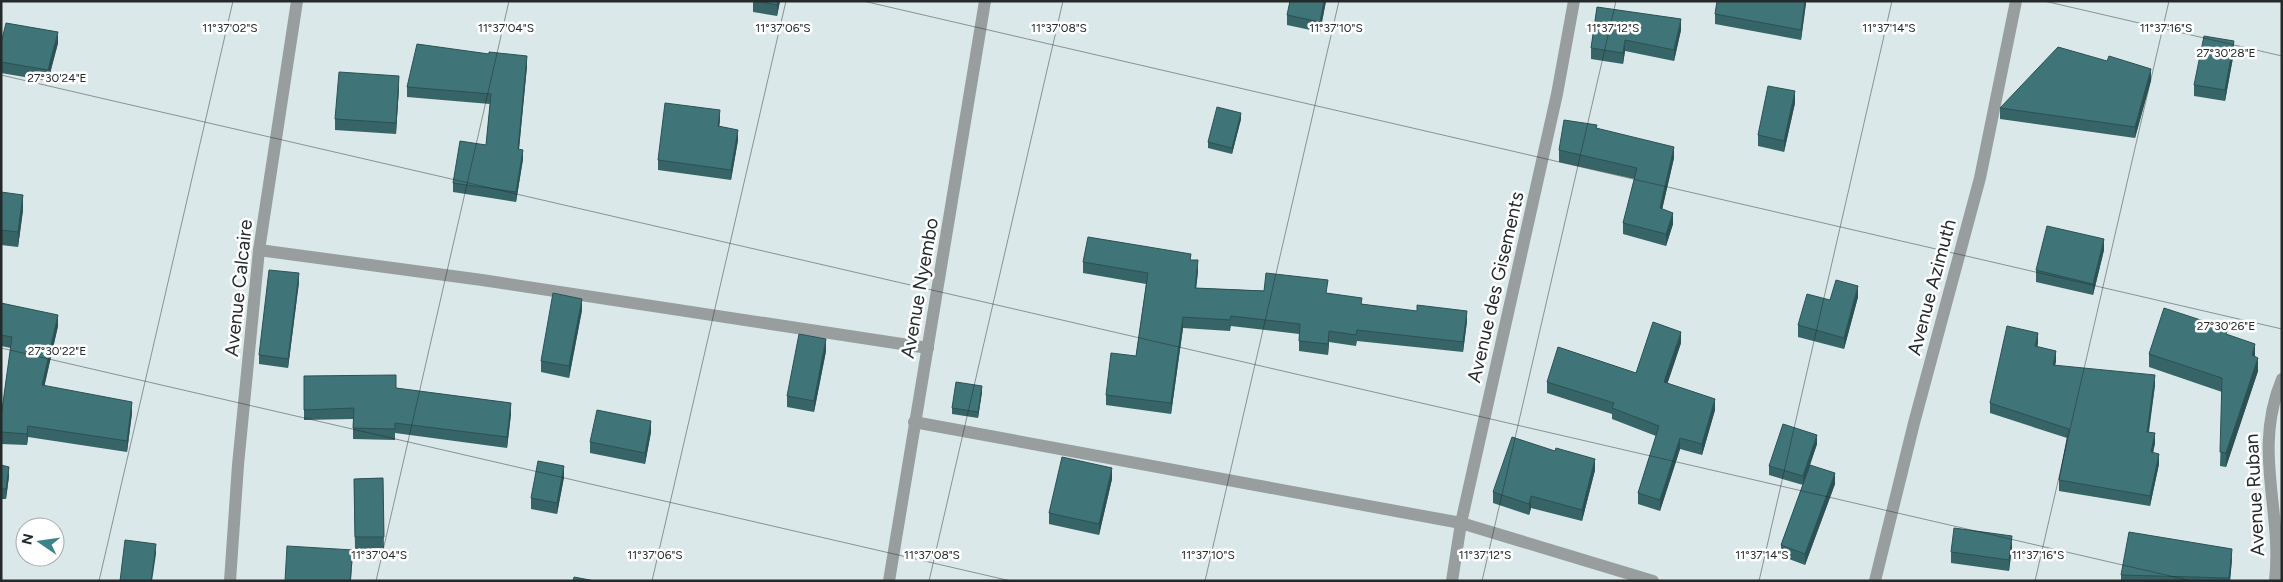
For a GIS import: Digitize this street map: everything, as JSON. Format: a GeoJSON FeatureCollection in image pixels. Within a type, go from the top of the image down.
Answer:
{"type":"FeatureCollection","features":[{"type":"Feature","properties":{"kind":"street","name":"Avenue Calcaire"},"geometry":{"type":"LineString","coordinates":[[230,581],[238,465],[259,250],[297,1]]}},
{"type":"Feature","properties":{"kind":"street","name":"Avenue Nyembo"},"geometry":{"type":"LineString","coordinates":[[889,581],[985,1]]}},
{"type":"Feature","properties":{"kind":"street","name":"Avenue des Gisements"},"geometry":{"type":"LineString","coordinates":[[1452,581],[1462,523],[1558,94],[1574,1]]}},
{"type":"Feature","properties":{"kind":"street","name":"Avenue Azimuth"},"geometry":{"type":"LineString","coordinates":[[1875,581],[1914,423],[1980,178],[2002,78],[2016,1]]}},
{"type":"Feature","properties":{"kind":"street"},"geometry":{"type":"LineString","coordinates":[[259,250],[482,280],[928,348]]}},
{"type":"Feature","properties":{"kind":"street","name":"Avenue Ruban"},"geometry":{"type":"LineString","coordinates":[[2275,581],[2275,536],[2267,453],[2269,423],[2276,393],[2282,379]]}},
{"type":"Feature","properties":{"kind":"street"},"geometry":{"type":"LineString","coordinates":[[914,422],[1462,523],[1653,581]]}},
{"type":"Feature","properties":{"kind":"building"},"geometry":{"type":"Polygon","coordinates":[[[757,1],[778,1],[777,5],[757,1]]]}},
{"type":"Feature","properties":{"kind":"building"},"geometry":{"type":"Polygon","coordinates":[[[1290,1],[1324,1],[1320,22],[1287,15],[1290,1]]]}},
{"type":"Feature","properties":{"kind":"building"},"geometry":{"type":"Polygon","coordinates":[[[1717,1],[1805,1],[1801,30],[1715,14],[1717,1]]]}},
{"type":"Feature","properties":{"kind":"building"},"geometry":{"type":"Polygon","coordinates":[[[1597,7],[1681,19],[1674,50],[1625,40],[1623,53],[1591,48],[1597,7]]]}},
{"type":"Feature","properties":{"kind":"building"},"geometry":{"type":"Polygon","coordinates":[[[6,23],[58,32],[48,70],[1,62],[1,43],[6,23]]]}},
{"type":"Feature","properties":{"kind":"building"},"geometry":{"type":"Polygon","coordinates":[[[2204,36],[2234,41],[2225,90],[2194,85],[2204,36]]]}},
{"type":"Feature","properties":{"kind":"building"},"geometry":{"type":"Polygon","coordinates":[[[417,44],[489,54],[489,52],[527,56],[518,149],[523,150],[516,192],[453,183],[460,141],[486,145],[491,94],[407,87],[417,44]]]}},
{"type":"Feature","properties":{"kind":"building"},"geometry":{"type":"Polygon","coordinates":[[[2058,47],[2107,61],[2109,56],[2151,69],[2135,127],[2000,108],[2058,47]]]}},
{"type":"Feature","properties":{"kind":"building"},"geometry":{"type":"Polygon","coordinates":[[[339,72],[399,76],[396,123],[335,119],[339,72]]]}},
{"type":"Feature","properties":{"kind":"building"},"geometry":{"type":"Polygon","coordinates":[[[1768,86],[1795,91],[1784,141],[1758,135],[1768,86]]]}},
{"type":"Feature","properties":{"kind":"building"},"geometry":{"type":"Polygon","coordinates":[[[665,103],[720,110],[718,126],[738,130],[731,170],[658,160],[665,103]]]}},
{"type":"Feature","properties":{"kind":"building"},"geometry":{"type":"Polygon","coordinates":[[[1217,107],[1241,113],[1232,148],[1208,142],[1217,107]]]}},
{"type":"Feature","properties":{"kind":"building"},"geometry":{"type":"Polygon","coordinates":[[[1564,120],[1597,125],[1596,128],[1674,147],[1660,208],[1673,213],[1666,234],[1623,223],[1637,168],[1559,150],[1564,120]]]}},
{"type":"Feature","properties":{"kind":"building"},"geometry":{"type":"Polygon","coordinates":[[[1,192],[23,195],[18,232],[1,230],[1,192]]]}},
{"type":"Feature","properties":{"kind":"building"},"geometry":{"type":"Polygon","coordinates":[[[2047,226],[2104,239],[2093,284],[2036,270],[2047,226]]]}},
{"type":"Feature","properties":{"kind":"building"},"geometry":{"type":"Polygon","coordinates":[[[1088,237],[1191,254],[1190,260],[1198,260],[1195,288],[1264,291],[1266,273],[1328,280],[1326,293],[1362,298],[1361,304],[1417,311],[1417,305],[1467,311],[1463,342],[1357,330],[1356,335],[1329,331],[1328,344],[1299,341],[1300,324],[1231,316],[1230,320],[1183,317],[1171,403],[1106,395],[1111,353],[1136,356],[1148,273],[1083,262],[1088,237]]]}},
{"type":"Feature","properties":{"kind":"building"},"geometry":{"type":"Polygon","coordinates":[[[269,270],[299,273],[288,359],[259,355],[269,270]]]}},
{"type":"Feature","properties":{"kind":"building"},"geometry":{"type":"Polygon","coordinates":[[[1836,280],[1858,286],[1844,338],[1798,325],[1807,294],[1830,300],[1836,280]]]}},
{"type":"Feature","properties":{"kind":"building"},"geometry":{"type":"Polygon","coordinates":[[[553,293],[582,299],[569,366],[541,361],[553,293]]]}},
{"type":"Feature","properties":{"kind":"building"},"geometry":{"type":"Polygon","coordinates":[[[1,303],[58,315],[42,385],[132,402],[127,441],[28,426],[27,434],[1,432],[1,417],[12,337],[1,335],[1,303]]]}},
{"type":"Feature","properties":{"kind":"building"},"geometry":{"type":"Polygon","coordinates":[[[2164,308],[2228,329],[2226,334],[2255,344],[2252,355],[2258,358],[2226,453],[2220,452],[2222,378],[2149,354],[2164,308]]]}},
{"type":"Feature","properties":{"kind":"building"},"geometry":{"type":"Polygon","coordinates":[[[1653,322],[1681,332],[1664,382],[1715,399],[1702,444],[1680,438],[1660,500],[1638,493],[1659,426],[1612,408],[1614,403],[1547,382],[1558,347],[1636,373],[1653,322]]]}},
{"type":"Feature","properties":{"kind":"building"},"geometry":{"type":"Polygon","coordinates":[[[2007,326],[2038,333],[2035,346],[2056,351],[2053,365],[2155,375],[2147,432],[2155,433],[2151,452],[2159,454],[2150,496],[2059,480],[2069,429],[1990,403],[2007,326]]]}},
{"type":"Feature","properties":{"kind":"building"},"geometry":{"type":"Polygon","coordinates":[[[799,334],[826,339],[814,401],[787,396],[799,334]]]}},
{"type":"Feature","properties":{"kind":"building"},"geometry":{"type":"Polygon","coordinates":[[[396,375],[396,388],[511,403],[507,437],[395,423],[395,429],[353,428],[354,408],[304,410],[304,376],[396,375]]]}},
{"type":"Feature","properties":{"kind":"building"},"geometry":{"type":"Polygon","coordinates":[[[956,382],[982,386],[978,412],[952,408],[956,382]]]}},
{"type":"Feature","properties":{"kind":"building"},"geometry":{"type":"Polygon","coordinates":[[[597,410],[651,421],[645,453],[590,442],[597,410]]]}},
{"type":"Feature","properties":{"kind":"building"},"geometry":{"type":"Polygon","coordinates":[[[1783,424],[1817,435],[1803,476],[1769,466],[1783,424]]]}},
{"type":"Feature","properties":{"kind":"building"},"geometry":{"type":"Polygon","coordinates":[[[1512,437],[1555,451],[1556,448],[1595,459],[1582,510],[1531,496],[1529,504],[1493,492],[1512,437]]]}},
{"type":"Feature","properties":{"kind":"building"},"geometry":{"type":"Polygon","coordinates":[[[1062,457],[1112,468],[1099,524],[1049,513],[1062,457]]]}},
{"type":"Feature","properties":{"kind":"building"},"geometry":{"type":"Polygon","coordinates":[[[538,461],[564,466],[557,503],[531,498],[538,461]]]}},
{"type":"Feature","properties":{"kind":"building"},"geometry":{"type":"Polygon","coordinates":[[[1,465],[9,467],[6,489],[1,489],[1,465]]]}},
{"type":"Feature","properties":{"kind":"building"},"geometry":{"type":"Polygon","coordinates":[[[1810,465],[1835,473],[1805,554],[1781,545],[1810,465]]]}},
{"type":"Feature","properties":{"kind":"building"},"geometry":{"type":"Polygon","coordinates":[[[383,478],[384,537],[355,537],[354,479],[383,478]]]}},
{"type":"Feature","properties":{"kind":"building"},"geometry":{"type":"Polygon","coordinates":[[[1954,528],[2012,536],[2009,560],[1951,552],[1954,528]]]}},
{"type":"Feature","properties":{"kind":"building"},"geometry":{"type":"Polygon","coordinates":[[[2129,532],[2232,549],[2229,578],[2121,575],[2129,532]]]}},
{"type":"Feature","properties":{"kind":"building"},"geometry":{"type":"Polygon","coordinates":[[[125,540],[156,544],[151,581],[120,581],[125,540]]]}},
{"type":"Feature","properties":{"kind":"building"},"geometry":{"type":"Polygon","coordinates":[[[287,546],[353,550],[350,581],[285,581],[287,546]]]}},
{"type":"Feature","properties":{"kind":"building"},"geometry":{"type":"Polygon","coordinates":[[[574,577],[595,581],[573,581],[574,577]]]}}]}
